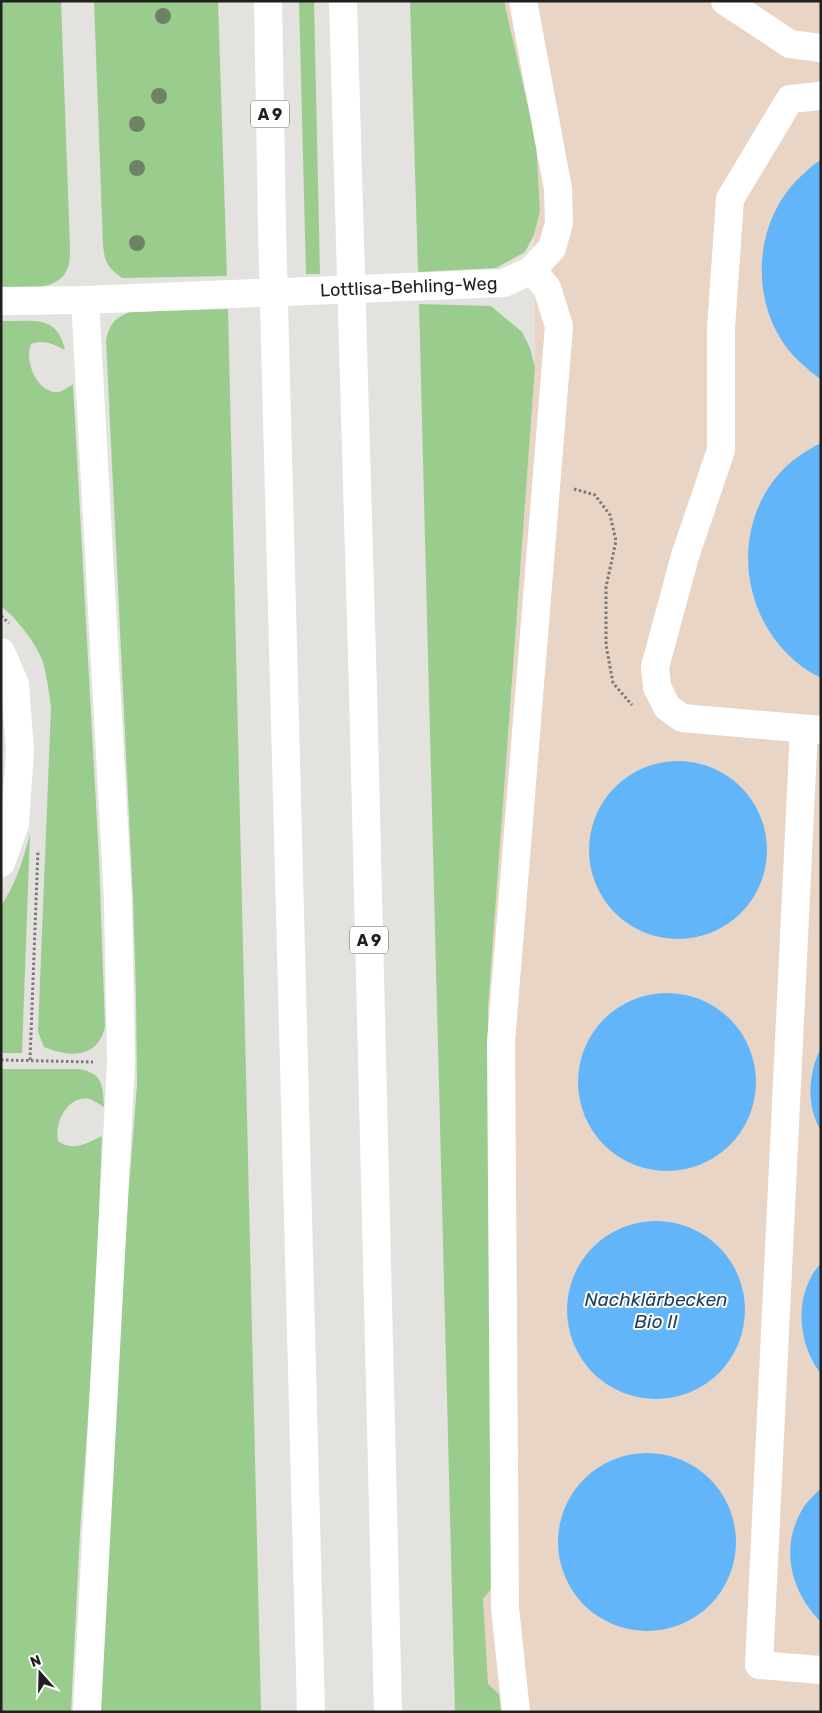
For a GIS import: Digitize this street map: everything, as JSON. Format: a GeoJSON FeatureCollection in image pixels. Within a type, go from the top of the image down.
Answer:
{"type":"FeatureCollection","features":[{"type":"Feature","properties":{"kind":"main road","name":"A 9"},"geometry":{"type":"LineString","coordinates":[[268,1],[311,1712]]}},
{"type":"Feature","properties":{"kind":"main road","name":"A 9"},"geometry":{"type":"LineString","coordinates":[[343,1],[363,691],[388,1712]]}},
{"type":"Feature","properties":{"kind":"main road","name":"Lottlisa-Behling-Weg"},"geometry":{"type":"LineString","coordinates":[[1,301],[85,300],[504,283],[532,270],[552,248],[559,223],[558,189],[523,1]]}},
{"type":"Feature","properties":{"kind":"main road"},"geometry":{"type":"LineString","coordinates":[[725,1],[790,44],[821,48]]}},
{"type":"Feature","properties":{"kind":"main road"},"geometry":{"type":"LineString","coordinates":[[821,96],[790,99],[730,199],[721,328],[721,450],[685,556],[655,667],[657,687],[667,707],[682,718],[812,730],[759,1666],[821,1670]]}},
{"type":"Feature","properties":{"kind":"main road"},"geometry":{"type":"LineString","coordinates":[[516,1712],[505,1608],[501,1042],[559,326],[547,288],[532,270]]}},
{"type":"Feature","properties":{"kind":"main road"},"geometry":{"type":"LineString","coordinates":[[85,300],[118,900],[121,1062],[87,1712]]}},
{"type":"Feature","properties":{"kind":"main road"},"geometry":{"type":"LineString","coordinates":[[1,652],[15,684],[20,750],[15,824],[1,863]]}},
{"type":"Feature","properties":{"kind":"path"},"geometry":{"type":"LineString","coordinates":[[546,486],[568,488],[594,495],[610,515],[616,541],[606,587],[606,645],[613,683],[632,705]]}},
{"type":"Feature","properties":{"kind":"path"},"geometry":{"type":"LineString","coordinates":[[1,1060],[121,1062]]}},
{"type":"Feature","properties":{"kind":"shaded area"},"geometry":{"type":"Polygon","coordinates":[[[504,1],[821,1],[821,1712],[472,1712],[493,1224],[488,1008],[535,367],[534,235],[540,211],[536,141],[504,1]]]}},
{"type":"Feature","properties":{"kind":"green space"},"geometry":{"type":"Polygon","coordinates":[[[1,1],[61,1],[70,257],[64,275],[58,281],[40,287],[1,289],[1,1]]]}},
{"type":"Feature","properties":{"kind":"green space"},"geometry":{"type":"Polygon","coordinates":[[[94,1],[218,1],[227,276],[122,278],[108,264],[103,245],[94,1]]]}},
{"type":"Feature","properties":{"kind":"green space"},"geometry":{"type":"Polygon","coordinates":[[[299,1],[314,1],[320,274],[306,274],[299,1]]]}},
{"type":"Feature","properties":{"kind":"green space"},"geometry":{"type":"Polygon","coordinates":[[[410,1],[504,1],[536,141],[540,211],[534,235],[525,252],[496,268],[418,272],[410,1]]]}},
{"type":"Feature","properties":{"kind":"green space"},"geometry":{"type":"Polygon","coordinates":[[[419,304],[491,306],[522,332],[530,348],[535,367],[488,1008],[493,1224],[492,1588],[483,1599],[488,1684],[499,1694],[501,1712],[455,1712],[419,304]]]}},
{"type":"Feature","properties":{"kind":"green space"},"geometry":{"type":"Polygon","coordinates":[[[228,309],[261,1712],[98,1712],[128,1199],[137,1085],[133,900],[106,340],[114,322],[130,312],[228,309]]]}},
{"type":"Feature","properties":{"kind":"green space"},"geometry":{"type":"Polygon","coordinates":[[[1,321],[42,322],[56,330],[65,350],[45,342],[31,344],[29,359],[31,367],[34,375],[44,388],[51,391],[59,392],[73,384],[99,859],[105,1026],[102,1037],[97,1044],[90,1050],[73,1054],[54,1051],[44,1047],[38,1032],[51,708],[46,673],[40,655],[25,632],[1,606],[1,321]]]}},
{"type":"Feature","properties":{"kind":"green space"},"geometry":{"type":"Polygon","coordinates":[[[30,834],[22,1053],[1,1053],[1,906],[11,889],[30,834]]]}},
{"type":"Feature","properties":{"kind":"green space"},"geometry":{"type":"Polygon","coordinates":[[[1,1069],[79,1069],[97,1077],[103,1093],[104,1107],[89,1099],[75,1101],[69,1106],[58,1126],[57,1134],[58,1141],[69,1146],[80,1145],[102,1136],[95,1318],[80,1532],[71,1712],[1,1712],[1,1069]]]}},
{"type":"Feature","properties":{"kind":"water"},"geometry":{"type":"Polygon","coordinates":[[[821,160],[821,380],[792,354],[779,336],[764,296],[762,274],[767,232],[775,212],[786,193],[800,177],[821,160]]]}},
{"type":"Feature","properties":{"kind":"water"},"geometry":{"type":"Polygon","coordinates":[[[821,443],[821,678],[795,661],[775,640],[760,614],[751,587],[748,558],[751,529],[761,501],[778,475],[788,465],[809,449],[821,443]]]}},
{"type":"Feature","properties":{"kind":"water"},"geometry":{"type":"Polygon","coordinates":[[[678,761],[712,768],[727,776],[741,787],[752,801],[760,816],[767,850],[760,884],[752,899],[741,913],[727,924],[712,932],[678,939],[644,932],[629,924],[615,913],[604,899],[596,884],[589,850],[596,816],[604,801],[615,787],[629,776],[644,768],[678,761]]]}},
{"type":"Feature","properties":{"kind":"water"},"geometry":{"type":"Polygon","coordinates":[[[667,993],[701,1000],[716,1008],[730,1019],[741,1033],[749,1048],[756,1082],[749,1116],[741,1131],[730,1145],[716,1156],[701,1164],[667,1171],[633,1164],[618,1156],[604,1145],[593,1131],[585,1116],[578,1082],[585,1048],[593,1033],[604,1019],[618,1008],[633,1000],[667,993]]]}},
{"type":"Feature","properties":{"kind":"water"},"geometry":{"type":"Polygon","coordinates":[[[821,1048],[821,1131],[813,1111],[810,1090],[813,1068],[821,1048]]]}},
{"type":"Feature","properties":{"kind":"water","name":"Nachklärbecken Bio II"},"geometry":{"type":"Polygon","coordinates":[[[656,1221],[690,1228],[705,1236],[719,1247],[730,1261],[738,1276],[745,1310],[738,1344],[730,1359],[719,1373],[705,1384],[690,1392],[656,1399],[622,1392],[607,1384],[593,1373],[582,1359],[574,1344],[567,1310],[574,1276],[582,1261],[593,1247],[607,1236],[622,1228],[656,1221]]]}},
{"type":"Feature","properties":{"kind":"water"},"geometry":{"type":"Polygon","coordinates":[[[821,1263],[821,1374],[807,1348],[803,1333],[802,1304],[812,1275],[821,1263]]]}},
{"type":"Feature","properties":{"kind":"water"},"geometry":{"type":"Polygon","coordinates":[[[647,1453],[681,1460],[696,1468],[710,1479],[721,1493],[729,1508],[736,1542],[729,1576],[721,1591],[710,1605],[696,1616],[681,1624],[647,1631],[613,1624],[598,1616],[584,1605],[573,1591],[565,1576],[558,1542],[565,1508],[573,1493],[584,1479],[598,1468],[613,1460],[647,1453]]]}},
{"type":"Feature","properties":{"kind":"water"},"geometry":{"type":"Polygon","coordinates":[[[821,1488],[821,1622],[801,1596],[791,1566],[790,1551],[792,1535],[797,1520],[805,1505],[821,1488]]]}}]}
